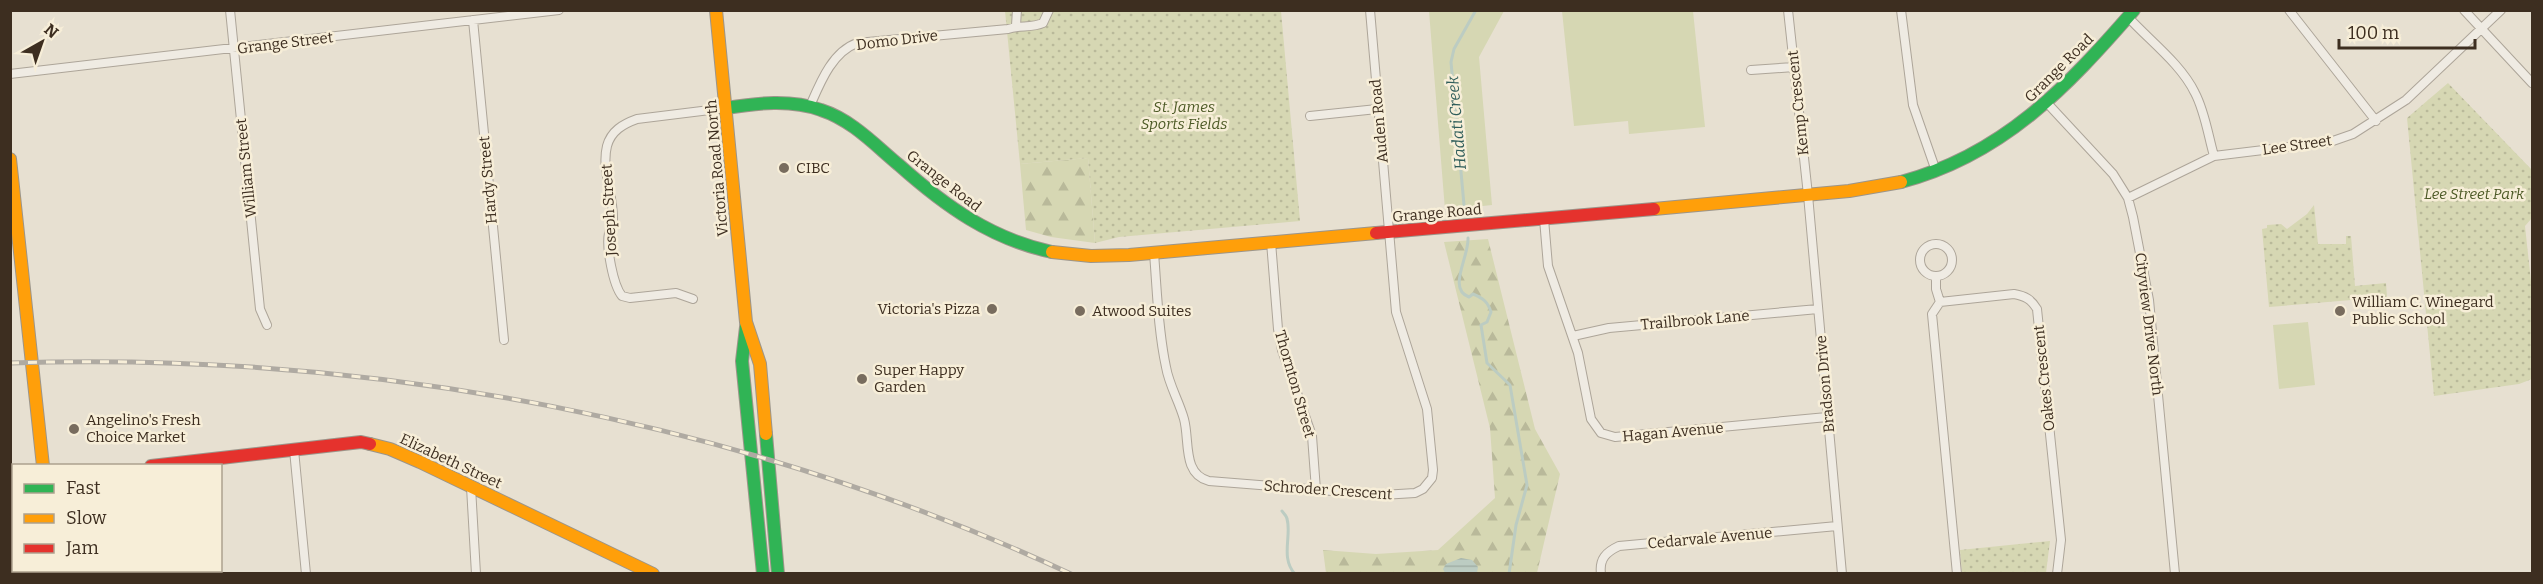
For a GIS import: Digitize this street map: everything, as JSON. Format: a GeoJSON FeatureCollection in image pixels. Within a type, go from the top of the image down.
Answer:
{"type":"FeatureCollection","features":[{"type":"Feature","properties":{"kind":"main road","name":"Victoria Road North"},"geometry":{"type":"LineString","coordinates":[[716,10],[746,322],[742,361],[763,573]]}},
{"type":"Feature","properties":{"kind":"main road","name":"Grange Road"},"geometry":{"type":"LineString","coordinates":[[726,108],[783,103],[810,106],[835,116],[858,130],[952,210],[1005,239],[1026,248],[1061,255],[1100,257],[1808,195],[1896,183],[1936,171],[1990,146],[2048,104],[2131,14]]}},
{"type":"Feature","properties":{"kind":"main road"},"geometry":{"type":"LineString","coordinates":[[10,159],[14,232],[27,315],[43,464]]}},
{"type":"Feature","properties":{"kind":"main road","name":"Victoria Road North"},"geometry":{"type":"LineString","coordinates":[[746,322],[760,364],[778,573]]}},
{"type":"Feature","properties":{"kind":"main road","name":"Elizabeth Street"},"geometry":{"type":"LineString","coordinates":[[168,464],[361,442],[390,449],[653,573]]}},
{"type":"Feature","properties":{"kind":"street","name":"William Street"},"geometry":{"type":"LineString","coordinates":[[230,10],[260,309],[267,325]]}},
{"type":"Feature","properties":{"kind":"street","name":"Grange Street"},"geometry":{"type":"LineString","coordinates":[[10,74],[234,50],[559,10]]}},
{"type":"Feature","properties":{"kind":"street"},"geometry":{"type":"LineString","coordinates":[[1016,25],[1017,10]]}},
{"type":"Feature","properties":{"kind":"street","name":"Domo Drive"},"geometry":{"type":"LineString","coordinates":[[810,106],[824,75],[843,50],[849,46],[857,43],[1008,29],[1016,25],[1034,26],[1043,23],[1049,10]]}},
{"type":"Feature","properties":{"kind":"street","name":"Auden Road"},"geometry":{"type":"LineString","coordinates":[[1370,10],[1389,232]]}},
{"type":"Feature","properties":{"kind":"street","name":"Kemp Crescent"},"geometry":{"type":"LineString","coordinates":[[1788,10],[1808,195]]}},
{"type":"Feature","properties":{"kind":"street"},"geometry":{"type":"LineString","coordinates":[[1901,10],[1913,105],[1936,171]]}},
{"type":"Feature","properties":{"kind":"street"},"geometry":{"type":"LineString","coordinates":[[2289,10],[2376,121]]}},
{"type":"Feature","properties":{"kind":"street"},"geometry":{"type":"LineString","coordinates":[[2464,10],[2532,83]]}},
{"type":"Feature","properties":{"kind":"street","name":"Lee Street"},"geometry":{"type":"LineString","coordinates":[[2128,198],[2214,156],[2330,142],[2353,134],[2406,100],[2501,10]]}},
{"type":"Feature","properties":{"kind":"street"},"geometry":{"type":"LineString","coordinates":[[2131,14],[2192,86],[2200,104],[2214,156]]}},
{"type":"Feature","properties":{"kind":"street","name":"Hardy Street"},"geometry":{"type":"LineString","coordinates":[[473,20],[504,340]]}},
{"type":"Feature","properties":{"kind":"street"},"geometry":{"type":"LineString","coordinates":[[1751,70],[1794,68]]}},
{"type":"Feature","properties":{"kind":"street","name":"Cityview Drive North"},"geometry":{"type":"LineString","coordinates":[[2048,104],[2114,174],[2128,198],[2149,300],[2175,573]]}},
{"type":"Feature","properties":{"kind":"street","name":"Joseph Street"},"geometry":{"type":"LineString","coordinates":[[693,299],[676,293],[630,298],[622,296],[615,287],[608,234],[613,222],[606,161],[608,146],[613,133],[624,124],[637,119],[726,108]]}},
{"type":"Feature","properties":{"kind":"street"},"geometry":{"type":"LineString","coordinates":[[1310,116],[1377,109]]}},
{"type":"Feature","properties":{"kind":"street","name":"Bradson Drive"},"geometry":{"type":"LineString","coordinates":[[1808,195],[1842,573]]}},
{"type":"Feature","properties":{"kind":"street","name":"Hagan Avenue"},"geometry":{"type":"LineString","coordinates":[[1544,219],[1548,266],[1582,367],[1591,419],[1594,427],[1607,437],[1827,417]]}},
{"type":"Feature","properties":{"kind":"street","name":"Schroder Crescent"},"geometry":{"type":"LineString","coordinates":[[1154,253],[1165,362],[1184,419],[1190,464],[1194,473],[1209,481],[1382,495],[1414,493],[1423,489],[1432,478],[1433,470],[1427,409],[1396,312],[1389,232]]}},
{"type":"Feature","properties":{"kind":"street","name":"Thornton Street"},"geometry":{"type":"LineString","coordinates":[[1271,242],[1278,329],[1282,350],[1312,436],[1316,490]]}},
{"type":"Feature","properties":{"kind":"street"},"geometry":{"type":"LineString","coordinates":[[1936,276],[1936,289],[1940,302],[1932,314],[1931,323],[1957,573]]}},
{"type":"Feature","properties":{"kind":"street","name":"Oakes Crescent"},"geometry":{"type":"LineString","coordinates":[[1940,302],[2014,294],[2032,301],[2037,309],[2061,540],[2057,573]]}},
{"type":"Feature","properties":{"kind":"street","name":"Trailbrook Lane"},"geometry":{"type":"LineString","coordinates":[[1573,336],[1609,328],[1818,309]]}},
{"type":"Feature","properties":{"kind":"street"},"geometry":{"type":"LineString","coordinates":[[294,450],[306,573]]}},
{"type":"Feature","properties":{"kind":"street"},"geometry":{"type":"LineString","coordinates":[[471,487],[476,573]]}},
{"type":"Feature","properties":{"kind":"street","name":"Cedarvale Avenue"},"geometry":{"type":"LineString","coordinates":[[1601,573],[1603,558],[1609,551],[1619,546],[1837,526]]}},
{"type":"Feature","properties":{"kind":"green space","name":"St. James Sports Fields"},"geometry":{"type":"Polygon","coordinates":[[[1005,11],[1281,11],[1300,221],[1119,237],[1095,243],[1088,158],[1020,164],[1005,11]]]}},
{"type":"Feature","properties":{"kind":"green space"},"geometry":{"type":"Polygon","coordinates":[[[1429,11],[1504,11],[1479,57],[1492,205],[1445,210],[1429,11]]]}},
{"type":"Feature","properties":{"kind":"green space"},"geometry":{"type":"Polygon","coordinates":[[[1562,11],[1693,11],[1705,127],[1629,134],[1628,121],[1574,126],[1562,11]]]}},
{"type":"Feature","properties":{"kind":"green space","name":"Lee Street Park"},"geometry":{"type":"Polygon","coordinates":[[[2448,83],[2532,170],[2532,218],[2525,226],[2532,291],[2532,379],[2519,384],[2434,396],[2407,118],[2448,83]]]}},
{"type":"Feature","properties":{"kind":"green space"},"geometry":{"type":"Polygon","coordinates":[[[1088,158],[1095,243],[1051,237],[1026,230],[1020,164],[1088,158]]]}},
{"type":"Feature","properties":{"kind":"green space"},"geometry":{"type":"Polygon","coordinates":[[[2314,205],[2318,244],[2346,244],[2346,236],[2351,236],[2355,286],[2386,283],[2387,297],[2269,307],[2262,229],[2267,228],[2267,225],[2281,224],[2287,229],[2307,214],[2314,205]]]}},
{"type":"Feature","properties":{"kind":"green space"},"geometry":{"type":"Polygon","coordinates":[[[1488,239],[1535,429],[1560,474],[1537,573],[1326,573],[1323,550],[1376,554],[1438,550],[1495,498],[1490,428],[1444,242],[1488,239]]]}},
{"type":"Feature","properties":{"kind":"green space"},"geometry":{"type":"Polygon","coordinates":[[[2308,322],[2315,385],[2279,389],[2273,325],[2308,322]]]}},
{"type":"Feature","properties":{"kind":"green space"},"geometry":{"type":"Polygon","coordinates":[[[2050,541],[2046,573],[1962,573],[1960,550],[2050,541]]]}},
{"type":"Feature","properties":{"kind":"shaded area"},"geometry":{"type":"Polygon","coordinates":[[[1461,558],[1472,560],[1478,567],[1477,573],[1445,573],[1443,569],[1446,564],[1461,558]]]}},
{"type":"Feature","properties":{"kind":"waterway","name":"Hadati Creek"},"geometry":{"type":"LineString","coordinates":[[1464,205],[1451,62],[1454,49],[1476,10]]}},
{"type":"Feature","properties":{"kind":"waterway","name":"Hadati Creek"},"geometry":{"type":"LineString","coordinates":[[1468,238],[1459,280],[1460,287],[1469,297],[1473,294],[1482,299],[1491,312],[1487,322],[1481,325],[1487,363],[1510,385],[1527,485],[1516,525],[1509,574]]}},
{"type":"Feature","properties":{"kind":"waterway"},"geometry":{"type":"LineString","coordinates":[[1282,511],[1288,525],[1288,561],[1295,574]]}},
{"type":"Feature","properties":{"kind":"railway"},"geometry":{"type":"LineString","coordinates":[[10,363],[146,362],[282,369],[418,384],[553,407],[687,437],[818,475],[946,521],[1071,574]]}},
{"type":"Feature","properties":{"kind":"traffic: fast"},"geometry":{"type":"LineString","coordinates":[[1901,182],[1938,170],[1971,155],[2031,115],[2084,66],[2134,10]]}},
{"type":"Feature","properties":{"kind":"traffic: fast"},"geometry":{"type":"LineString","coordinates":[[726,108],[786,103],[798,104],[832,114],[863,134],[916,180],[970,219],[1009,239],[1052,252]]}},
{"type":"Feature","properties":{"kind":"traffic: fast"},"geometry":{"type":"LineString","coordinates":[[746,327],[742,361],[763,574]]}},
{"type":"Feature","properties":{"kind":"traffic: fast"},"geometry":{"type":"LineString","coordinates":[[766,434],[778,574]]}},
{"type":"Feature","properties":{"kind":"traffic: slow"},"geometry":{"type":"LineString","coordinates":[[716,10],[746,322],[760,364],[766,434]]}},
{"type":"Feature","properties":{"kind":"traffic: slow"},"geometry":{"type":"LineString","coordinates":[[10,159],[43,464]]}},
{"type":"Feature","properties":{"kind":"traffic: slow"},"geometry":{"type":"LineString","coordinates":[[1654,209],[1849,191],[1901,182]]}},
{"type":"Feature","properties":{"kind":"traffic: slow"},"geometry":{"type":"LineString","coordinates":[[1052,252],[1091,256],[1129,255],[1376,233]]}},
{"type":"Feature","properties":{"kind":"traffic: slow"},"geometry":{"type":"LineString","coordinates":[[370,444],[390,449],[420,462],[653,574]]}},
{"type":"Feature","properties":{"kind":"traffic: jam"},"geometry":{"type":"LineString","coordinates":[[1376,233],[1654,209]]}},
{"type":"Feature","properties":{"kind":"traffic: jam"},"geometry":{"type":"LineString","coordinates":[[168,464],[361,442],[370,444]]}},
{"type":"Feature","properties":{"kind":"place","name":"CIBC"},"geometry":{"type":"Point","coordinates":[784,168]}},
{"type":"Feature","properties":{"kind":"place","name":"Victoria's Pizza"},"geometry":{"type":"Point","coordinates":[992,309]}},
{"type":"Feature","properties":{"kind":"place","name":"Atwood Suites"},"geometry":{"type":"Point","coordinates":[1080,311]}},
{"type":"Feature","properties":{"kind":"place","name":"William C. Winegard Public School"},"geometry":{"type":"Point","coordinates":[2340,311]}},
{"type":"Feature","properties":{"kind":"place","name":"Super Happy Garden"},"geometry":{"type":"Point","coordinates":[862,379]}},
{"type":"Feature","properties":{"kind":"place","name":"Angelino's Fresh Choice Market"},"geometry":{"type":"Point","coordinates":[74,429]}}]}
